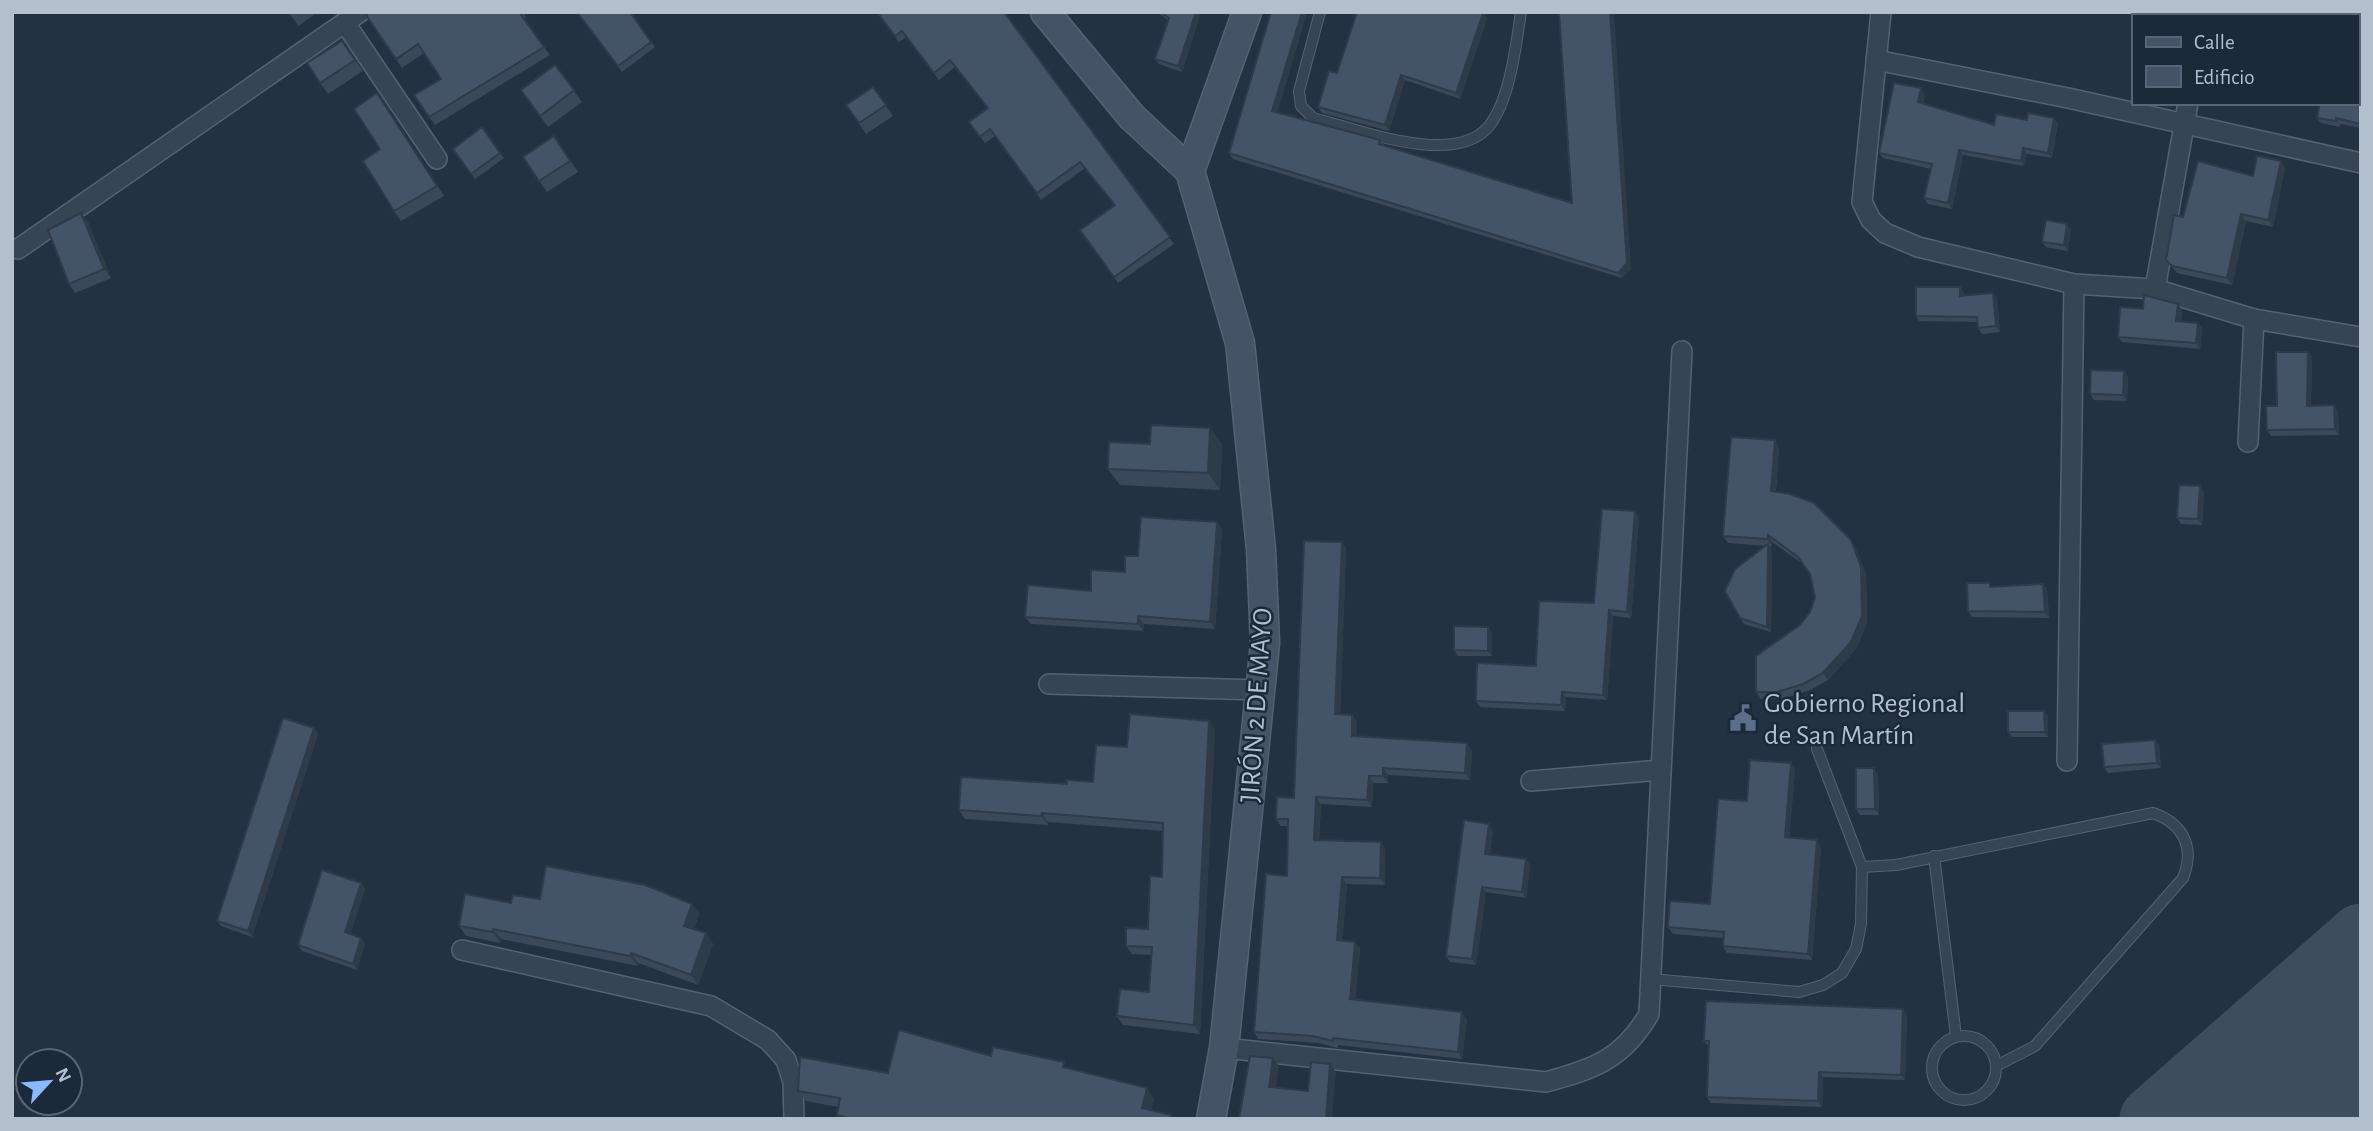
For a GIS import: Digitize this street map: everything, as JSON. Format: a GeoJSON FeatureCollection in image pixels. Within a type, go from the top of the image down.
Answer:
{"type":"FeatureCollection","features":[{"type":"Feature","properties":{"kind":"main road"},"geometry":{"type":"LineString","coordinates":[[1045,12],[1132,117],[1190,171],[1247,12]]}},
{"type":"Feature","properties":{"kind":"main road","name":"JIRÓN 2 DE MAYO"},"geometry":{"type":"LineString","coordinates":[[1190,171],[1240,344],[1261,550],[1265,643],[1224,1048],[1211,1119]]}},
{"type":"Feature","properties":{"kind":"street"},"geometry":{"type":"LineString","coordinates":[[1881,12],[1862,202],[1871,220],[1885,233],[1918,247],[2074,284],[2155,289],[2254,319],[2361,337]]}},
{"type":"Feature","properties":{"kind":"street"},"geometry":{"type":"LineString","coordinates":[[18,248],[352,18],[437,159]]}},
{"type":"Feature","properties":{"kind":"street"},"geometry":{"type":"LineString","coordinates":[[1876,60],[2361,163]]}},
{"type":"Feature","properties":{"kind":"street"},"geometry":{"type":"LineString","coordinates":[[2155,289],[2188,105]]}},
{"type":"Feature","properties":{"kind":"street"},"geometry":{"type":"LineString","coordinates":[[2067,761],[2074,284]]}},
{"type":"Feature","properties":{"kind":"street"},"geometry":{"type":"LineString","coordinates":[[2248,442],[2254,319]]}},
{"type":"Feature","properties":{"kind":"street"},"geometry":{"type":"LineString","coordinates":[[1224,1048],[1546,1082],[1585,1072],[1619,1053],[1636,1036],[1649,1014],[1682,351]]}},
{"type":"Feature","properties":{"kind":"street"},"geometry":{"type":"LineString","coordinates":[[1049,684],[1261,690]]}},
{"type":"Feature","properties":{"kind":"street"},"geometry":{"type":"LineString","coordinates":[[1531,781],[1661,771]]}},
{"type":"Feature","properties":{"kind":"street"},"geometry":{"type":"LineString","coordinates":[[462,950],[710,1006],[768,1040],[786,1060],[793,1082],[794,1119]]}},
{"type":"Feature","properties":{"kind":"lane"},"geometry":{"type":"LineString","coordinates":[[1320,12],[1299,91],[1301,106],[1313,117],[1413,144],[1448,146],[1473,140],[1489,126],[1501,101],[1515,54],[1521,12]]}},
{"type":"Feature","properties":{"kind":"lane"},"geometry":{"type":"LineString","coordinates":[[1650,979],[1799,992],[1823,985],[1842,973],[1856,949],[1861,924],[1862,867],[1817,749]]}},
{"type":"Feature","properties":{"kind":"lane"},"geometry":{"type":"LineString","coordinates":[[1862,867],[1896,865],[2153,813],[2177,825],[2185,836],[2188,864],[2183,878],[2035,1046],[1996,1066]]}},
{"type":"Feature","properties":{"kind":"lane"},"geometry":{"type":"LineString","coordinates":[[1934,856],[1956,1036]]}},
{"type":"Feature","properties":{"kind":"lane"},"geometry":{"type":"LineString","coordinates":[[1956,1036],[1970,1036],[1983,1042],[1992,1052],[1996,1066],[1994,1081],[1985,1092],[1972,1099],[1958,1099],[1945,1094],[1935,1083],[1932,1069],[1934,1055],[1943,1043],[1956,1036]]}},
{"type":"Feature","properties":{"kind":"building"},"geometry":{"type":"Polygon","coordinates":[[[370,12],[519,12],[544,47],[429,117],[414,95],[441,79],[418,44],[396,59],[366,15],[370,12]]]}},
{"type":"Feature","properties":{"kind":"building"},"geometry":{"type":"Polygon","coordinates":[[[577,12],[630,12],[651,42],[618,66],[577,12]]]}},
{"type":"Feature","properties":{"kind":"building"},"geometry":{"type":"Polygon","coordinates":[[[877,12],[1004,12],[1170,237],[1114,277],[1080,230],[1115,205],[1080,162],[1037,193],[990,129],[980,137],[969,122],[988,108],[950,60],[934,73],[902,31],[895,36],[877,12]]]}},
{"type":"Feature","properties":{"kind":"building"},"geometry":{"type":"Polygon","coordinates":[[[1161,12],[1196,12],[1178,66],[1155,59],[1169,18],[1161,12]]]}},
{"type":"Feature","properties":{"kind":"building"},"geometry":{"type":"Polygon","coordinates":[[[1271,12],[1302,12],[1272,111],[1380,140],[1379,144],[1572,203],[1559,12],[1610,12],[1627,263],[1618,273],[1229,153],[1271,12]]]}},
{"type":"Feature","properties":{"kind":"building"},"geometry":{"type":"Polygon","coordinates":[[[1357,12],[1483,13],[1456,93],[1401,75],[1385,125],[1318,107],[1329,71],[1337,73],[1357,12]]]}},
{"type":"Feature","properties":{"kind":"building"},"geometry":{"type":"Polygon","coordinates":[[[342,41],[355,60],[320,83],[307,63],[342,41]]]}},
{"type":"Feature","properties":{"kind":"building"},"geometry":{"type":"Polygon","coordinates":[[[555,65],[574,90],[540,116],[521,90],[555,65]]]}},
{"type":"Feature","properties":{"kind":"building"},"geometry":{"type":"Polygon","coordinates":[[[2361,65],[2361,124],[2336,118],[2336,121],[2317,118],[2320,105],[2359,105],[2361,65]]]}},
{"type":"Feature","properties":{"kind":"building"},"geometry":{"type":"Polygon","coordinates":[[[1894,83],[1921,88],[1918,102],[1994,125],[1996,114],[2027,120],[2028,113],[2054,118],[2048,153],[2023,148],[2021,161],[1959,150],[1948,203],[1924,198],[1932,164],[1879,153],[1894,83]]]}},
{"type":"Feature","properties":{"kind":"building"},"geometry":{"type":"Polygon","coordinates":[[[873,87],[886,105],[859,123],[846,105],[873,87]]]}},
{"type":"Feature","properties":{"kind":"building"},"geometry":{"type":"Polygon","coordinates":[[[377,93],[437,186],[394,211],[363,161],[380,149],[354,109],[377,93]]]}},
{"type":"Feature","properties":{"kind":"building"},"geometry":{"type":"Polygon","coordinates":[[[482,127],[500,153],[471,174],[453,149],[482,127]]]}},
{"type":"Feature","properties":{"kind":"building"},"geometry":{"type":"Polygon","coordinates":[[[554,136],[570,161],[539,181],[523,157],[554,136]]]}},
{"type":"Feature","properties":{"kind":"building"},"geometry":{"type":"Polygon","coordinates":[[[2257,156],[2281,161],[2268,220],[2241,214],[2227,278],[2172,266],[2166,260],[2174,215],[2183,217],[2198,161],[2253,176],[2257,156]]]}},
{"type":"Feature","properties":{"kind":"building"},"geometry":{"type":"Polygon","coordinates":[[[81,213],[104,269],[69,284],[48,230],[81,213]]]}},
{"type":"Feature","properties":{"kind":"building"},"geometry":{"type":"Polygon","coordinates":[[[2046,220],[2067,224],[2064,245],[2042,242],[2046,220]]]}},
{"type":"Feature","properties":{"kind":"building"},"geometry":{"type":"Polygon","coordinates":[[[1916,287],[1960,287],[1960,296],[1993,293],[1996,326],[1978,328],[1977,317],[1916,316],[1916,287]]]}},
{"type":"Feature","properties":{"kind":"building"},"geometry":{"type":"Polygon","coordinates":[[[2144,295],[2178,304],[2176,321],[2198,323],[2196,343],[2118,337],[2120,307],[2143,309],[2144,295]]]}},
{"type":"Feature","properties":{"kind":"building"},"geometry":{"type":"Polygon","coordinates":[[[2276,352],[2308,352],[2307,406],[2334,405],[2335,429],[2267,430],[2266,406],[2277,406],[2276,352]]]}},
{"type":"Feature","properties":{"kind":"building"},"geometry":{"type":"Polygon","coordinates":[[[2091,370],[2124,371],[2123,395],[2090,394],[2091,370]]]}},
{"type":"Feature","properties":{"kind":"building"},"geometry":{"type":"Polygon","coordinates":[[[1151,425],[1210,428],[1208,473],[1108,469],[1109,442],[1150,444],[1151,425]]]}},
{"type":"Feature","properties":{"kind":"building"},"geometry":{"type":"Polygon","coordinates":[[[1731,437],[1775,440],[1771,491],[1790,494],[1814,503],[1851,540],[1861,567],[1862,616],[1851,642],[1823,673],[1803,684],[1777,692],[1756,692],[1756,656],[1800,625],[1810,612],[1815,597],[1810,574],[1798,557],[1768,535],[1768,539],[1723,536],[1731,437]]]}},
{"type":"Feature","properties":{"kind":"building"},"geometry":{"type":"Polygon","coordinates":[[[2179,485],[2200,486],[2198,519],[2177,518],[2179,485]]]}},
{"type":"Feature","properties":{"kind":"building"},"geometry":{"type":"Polygon","coordinates":[[[1602,509],[1635,511],[1627,612],[1609,610],[1603,695],[1562,692],[1561,705],[1476,701],[1477,663],[1536,666],[1539,601],[1594,603],[1602,509]]]}},
{"type":"Feature","properties":{"kind":"building"},"geometry":{"type":"Polygon","coordinates":[[[1141,517],[1217,522],[1210,622],[1138,616],[1138,624],[1025,617],[1028,585],[1091,591],[1091,570],[1125,572],[1125,556],[1138,556],[1141,517]]]}},
{"type":"Feature","properties":{"kind":"building"},"geometry":{"type":"Polygon","coordinates":[[[1304,541],[1342,542],[1335,714],[1352,715],[1352,736],[1467,743],[1465,773],[1383,768],[1383,776],[1369,776],[1367,800],[1316,797],[1314,840],[1381,842],[1380,878],[1342,877],[1337,940],[1355,942],[1350,999],[1462,1012],[1458,1052],[1254,1032],[1266,874],[1287,876],[1288,819],[1276,819],[1277,797],[1294,798],[1304,541]]]}},
{"type":"Feature","properties":{"kind":"building"},"geometry":{"type":"Polygon","coordinates":[[[1768,544],[1767,627],[1740,618],[1725,591],[1735,569],[1768,544]]]}},
{"type":"Feature","properties":{"kind":"building"},"geometry":{"type":"Polygon","coordinates":[[[1967,583],[1990,583],[1990,587],[2043,584],[2045,612],[1968,611],[1967,583]]]}},
{"type":"Feature","properties":{"kind":"building"},"geometry":{"type":"Polygon","coordinates":[[[1454,626],[1488,627],[1488,651],[1454,650],[1454,626]]]}},
{"type":"Feature","properties":{"kind":"building"},"geometry":{"type":"Polygon","coordinates":[[[2008,711],[2044,711],[2045,732],[2008,732],[2008,711]]]}},
{"type":"Feature","properties":{"kind":"building"},"geometry":{"type":"Polygon","coordinates":[[[1130,714],[1209,721],[1194,1025],[1117,1016],[1120,989],[1149,992],[1152,947],[1126,946],[1126,928],[1148,929],[1150,876],[1162,877],[1163,823],[1042,813],[1041,816],[959,810],[961,777],[1067,784],[1067,780],[1093,782],[1096,745],[1127,747],[1130,714]]]}},
{"type":"Feature","properties":{"kind":"building"},"geometry":{"type":"Polygon","coordinates":[[[283,718],[314,728],[248,931],[217,921],[283,718]]]}},
{"type":"Feature","properties":{"kind":"building"},"geometry":{"type":"Polygon","coordinates":[[[2155,740],[2157,763],[2104,767],[2102,744],[2155,740]]]}},
{"type":"Feature","properties":{"kind":"building"},"geometry":{"type":"Polygon","coordinates":[[[1750,760],[1791,763],[1785,837],[1817,840],[1808,954],[1723,946],[1724,932],[1668,927],[1670,901],[1710,904],[1718,799],[1747,801],[1750,760]]]}},
{"type":"Feature","properties":{"kind":"building"},"geometry":{"type":"Polygon","coordinates":[[[1856,768],[1874,768],[1875,809],[1856,809],[1856,768]]]}},
{"type":"Feature","properties":{"kind":"building"},"geometry":{"type":"Polygon","coordinates":[[[1464,820],[1489,824],[1485,854],[1526,859],[1522,892],[1482,887],[1472,959],[1446,956],[1464,820]]]}},
{"type":"Feature","properties":{"kind":"building"},"geometry":{"type":"Polygon","coordinates":[[[546,866],[645,885],[692,904],[684,926],[706,933],[691,975],[631,953],[630,956],[493,929],[493,932],[459,926],[465,894],[511,903],[513,895],[540,899],[546,866]]]}},
{"type":"Feature","properties":{"kind":"building"},"geometry":{"type":"Polygon","coordinates":[[[322,870],[361,883],[345,932],[361,938],[353,964],[298,945],[322,870]]]}},
{"type":"Feature","properties":{"kind":"building"},"geometry":{"type":"Polygon","coordinates":[[[1706,1001],[1903,1009],[1901,1075],[1819,1072],[1818,1101],[1707,1097],[1709,1041],[1704,1041],[1706,1001]]]}},
{"type":"Feature","properties":{"kind":"building"},"geometry":{"type":"Polygon","coordinates":[[[899,1030],[991,1056],[993,1047],[1064,1062],[1063,1067],[1147,1088],[1142,1108],[1171,1115],[1170,1119],[853,1119],[837,1115],[840,1098],[798,1091],[800,1057],[888,1073],[899,1030]]]}},
{"type":"Feature","properties":{"kind":"building"},"geometry":{"type":"Polygon","coordinates":[[[1250,1056],[1273,1058],[1269,1087],[1308,1091],[1311,1062],[1330,1064],[1326,1119],[1239,1119],[1250,1056]]]}},
{"type":"Feature","properties":{"kind":"taxiway"},"geometry":{"type":"LineString","coordinates":[[2152,1119],[2361,936]]}},
{"type":"Feature","properties":{"kind":"runway"},"geometry":{"type":"LineString","coordinates":[[2273,1119],[2361,1009]]}},
{"type":"Feature","properties":{"kind":"place","name":"Gobierno Regional de San Martín"},"geometry":{"type":"Point","coordinates":[1743,718]}}]}
